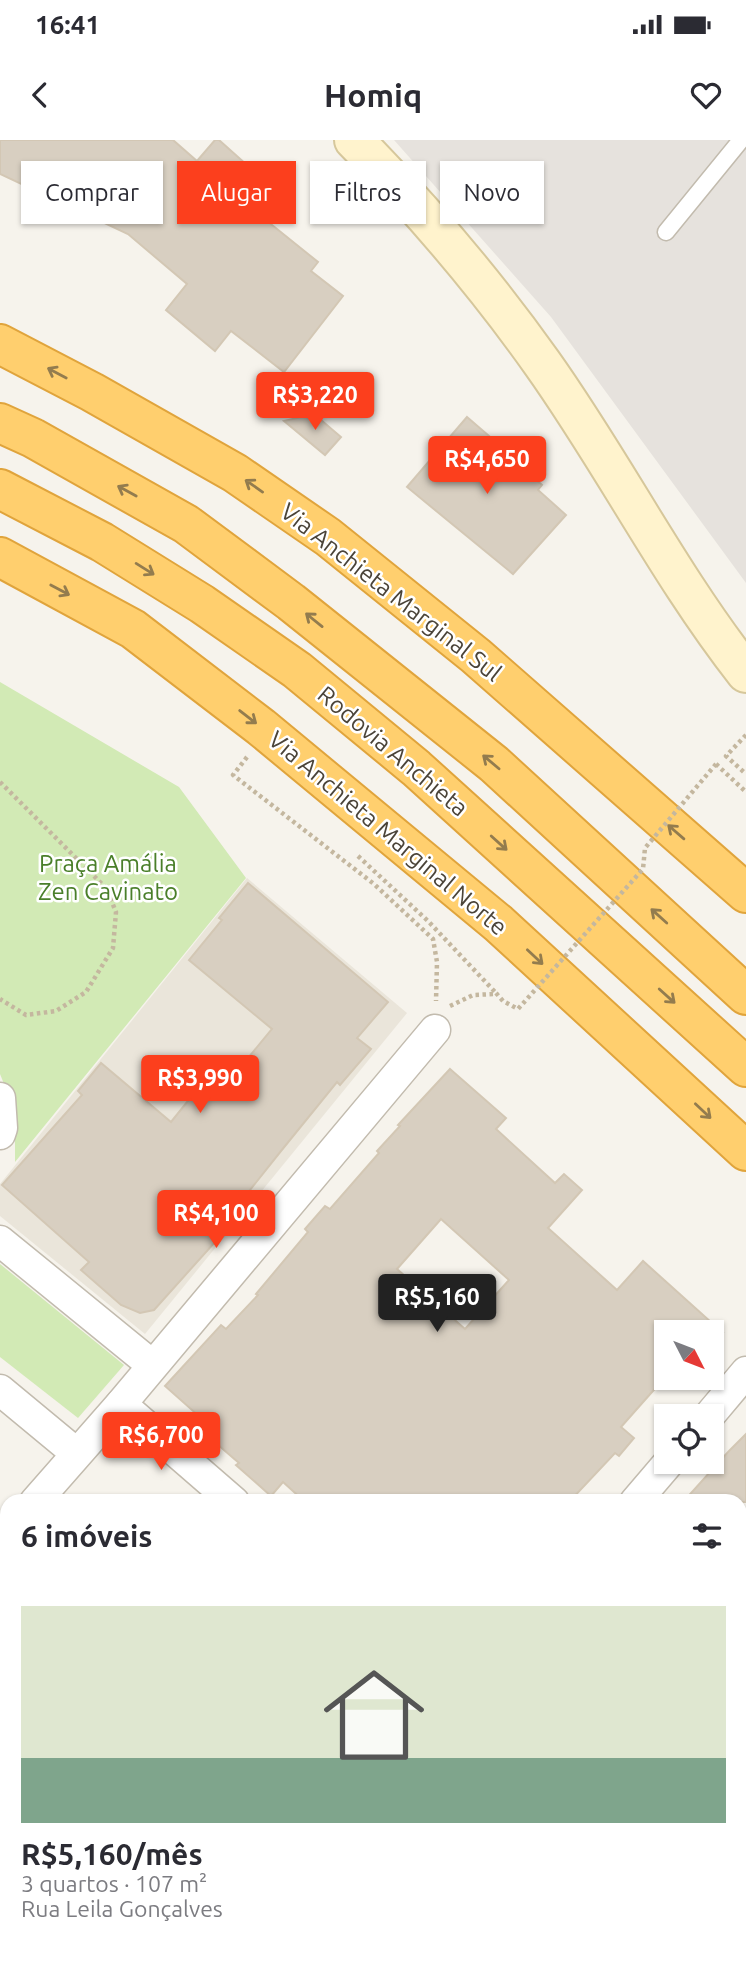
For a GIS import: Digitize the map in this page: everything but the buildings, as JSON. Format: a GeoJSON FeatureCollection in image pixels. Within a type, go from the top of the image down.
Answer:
{"type":"FeatureCollection","features":[{"type":"Feature","properties":{"kind":"highway","name":"Via Anchieta Marginal Sul"},"geometry":{"type":"LineString","coordinates":[[0,344],[92,392],[235,473],[328,537],[476,656],[746,892]]}},
{"type":"Feature","properties":{"kind":"highway","name":"Rodovia Anchieta"},"geometry":{"type":"LineString","coordinates":[[0,423],[186,524],[290,602],[494,764],[746,995]]}},
{"type":"Feature","properties":{"kind":"highway","name":"Rodovia Anchieta"},"geometry":{"type":"LineString","coordinates":[[0,489],[103,542],[202,604],[297,670],[416,768],[746,1067]]}},
{"type":"Feature","properties":{"kind":"highway","name":"Via Anchieta Marginal Norte"},"geometry":{"type":"LineString","coordinates":[[0,557],[133,629],[261,727],[498,923],[746,1151]]}},
{"type":"Feature","properties":{"kind":"street"},"geometry":{"type":"LineString","coordinates":[[354,140],[460,256],[542,363],[682,585],[746,673]]}},
{"type":"Feature","properties":{"kind":"street"},"geometry":{"type":"LineString","coordinates":[[42,1494],[121,1404],[435,1021]]}},
{"type":"Feature","properties":{"kind":"street"},"geometry":{"type":"LineString","coordinates":[[0,1098],[0,1134]]}},
{"type":"Feature","properties":{"kind":"street"},"geometry":{"type":"LineString","coordinates":[[0,1241],[152,1366]]}},
{"type":"Feature","properties":{"kind":"street"},"geometry":{"type":"LineString","coordinates":[[719,1404],[746,1372]]}},
{"type":"Feature","properties":{"kind":"street"},"geometry":{"type":"LineString","coordinates":[[0,1390],[76,1453]]}},
{"type":"Feature","properties":{"kind":"street"},"geometry":{"type":"LineString","coordinates":[[121,1404],[225,1494]]}},
{"type":"Feature","properties":{"kind":"street"},"geometry":{"type":"LineString","coordinates":[[642,1494],[659,1474]]}},
{"type":"Feature","properties":{"kind":"lane"},"geometry":{"type":"LineString","coordinates":[[666,232],[741,140]]}},
{"type":"Feature","properties":{"kind":"path"},"geometry":{"type":"LineString","coordinates":[[746,735],[726,756],[746,774]]}},
{"type":"Feature","properties":{"kind":"path"},"geometry":{"type":"LineString","coordinates":[[250,754],[233,775],[374,884],[433,939],[438,961],[435,1021]]}},
{"type":"Feature","properties":{"kind":"path"},"geometry":{"type":"LineString","coordinates":[[349,847],[428,921],[503,1001],[518,1009],[643,869],[645,848],[716,764],[746,792]]}},
{"type":"Feature","properties":{"kind":"path"},"geometry":{"type":"LineString","coordinates":[[0,782],[106,888],[116,912],[113,948],[86,992],[57,1011],[26,1015],[0,999]]}},
{"type":"Feature","properties":{"kind":"path"},"geometry":{"type":"LineString","coordinates":[[435,1021],[473,995],[496,993]]}},
{"type":"Feature","properties":{"kind":"shaded area"},"geometry":{"type":"Polygon","coordinates":[[[394,140],[746,140],[746,583],[551,317],[469,224],[544,224],[544,161],[440,161],[440,192],[426,176],[426,161],[413,161],[394,140]]]}},
{"type":"Feature","properties":{"kind":"shaded area"},"geometry":{"type":"Polygon","coordinates":[[[247,878],[407,1013],[145,1334],[0,1216],[0,1184],[247,878]]]}},
{"type":"Feature","properties":{"kind":"green space","name":"Praça Amália Zen Cavinato"},"geometry":{"type":"Polygon","coordinates":[[[0,682],[179,787],[246,878],[15,1162],[15,1111],[0,1074],[0,682]]]}},
{"type":"Feature","properties":{"kind":"green space"},"geometry":{"type":"Polygon","coordinates":[[[0,1264],[124,1365],[78,1418],[0,1357],[0,1264]]]}}]}
